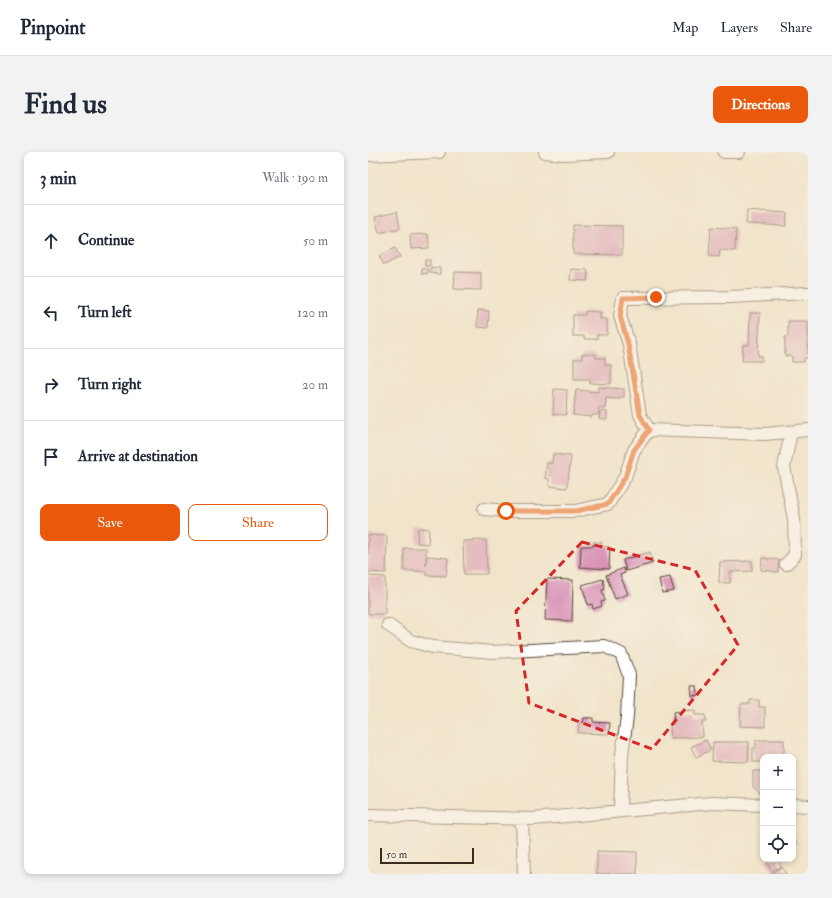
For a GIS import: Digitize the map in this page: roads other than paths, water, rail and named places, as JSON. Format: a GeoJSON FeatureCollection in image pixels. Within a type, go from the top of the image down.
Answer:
{"type":"FeatureCollection","features":[{"type":"Feature","properties":{"kind":"street"},"geometry":{"type":"LineString","coordinates":[[368,155],[439,152]]}},
{"type":"Feature","properties":{"kind":"street"},"geometry":{"type":"LineString","coordinates":[[545,152],[564,154],[608,152]]}},
{"type":"Feature","properties":{"kind":"street"},"geometry":{"type":"LineString","coordinates":[[724,152],[740,152]]}},
{"type":"Feature","properties":{"kind":"street"},"geometry":{"type":"LineString","coordinates":[[649,430],[640,415],[628,344],[620,316],[623,298],[729,297],[808,293]]}},
{"type":"Feature","properties":{"kind":"street"},"geometry":{"type":"LineString","coordinates":[[649,430],[765,434],[808,430]]}},
{"type":"Feature","properties":{"kind":"street"},"geometry":{"type":"LineString","coordinates":[[484,509],[506,511],[576,511],[608,504],[625,477],[634,450],[649,430]]}},
{"type":"Feature","properties":{"kind":"street"},"geometry":{"type":"LineString","coordinates":[[786,564],[795,555],[794,519],[784,467],[791,432]]}},
{"type":"Feature","properties":{"kind":"street"},"geometry":{"type":"LineString","coordinates":[[388,625],[411,641],[433,647],[493,652],[604,646],[621,654],[629,675],[627,717],[622,755],[620,811]]}},
{"type":"Feature","properties":{"kind":"street"},"geometry":{"type":"LineString","coordinates":[[368,815],[533,820],[712,803],[760,805]]}},
{"type":"Feature","properties":{"kind":"street"},"geometry":{"type":"LineString","coordinates":[[796,805],[808,806]]}},
{"type":"Feature","properties":{"kind":"street"},"geometry":{"type":"LineString","coordinates":[[522,819],[524,874]]}}]}
